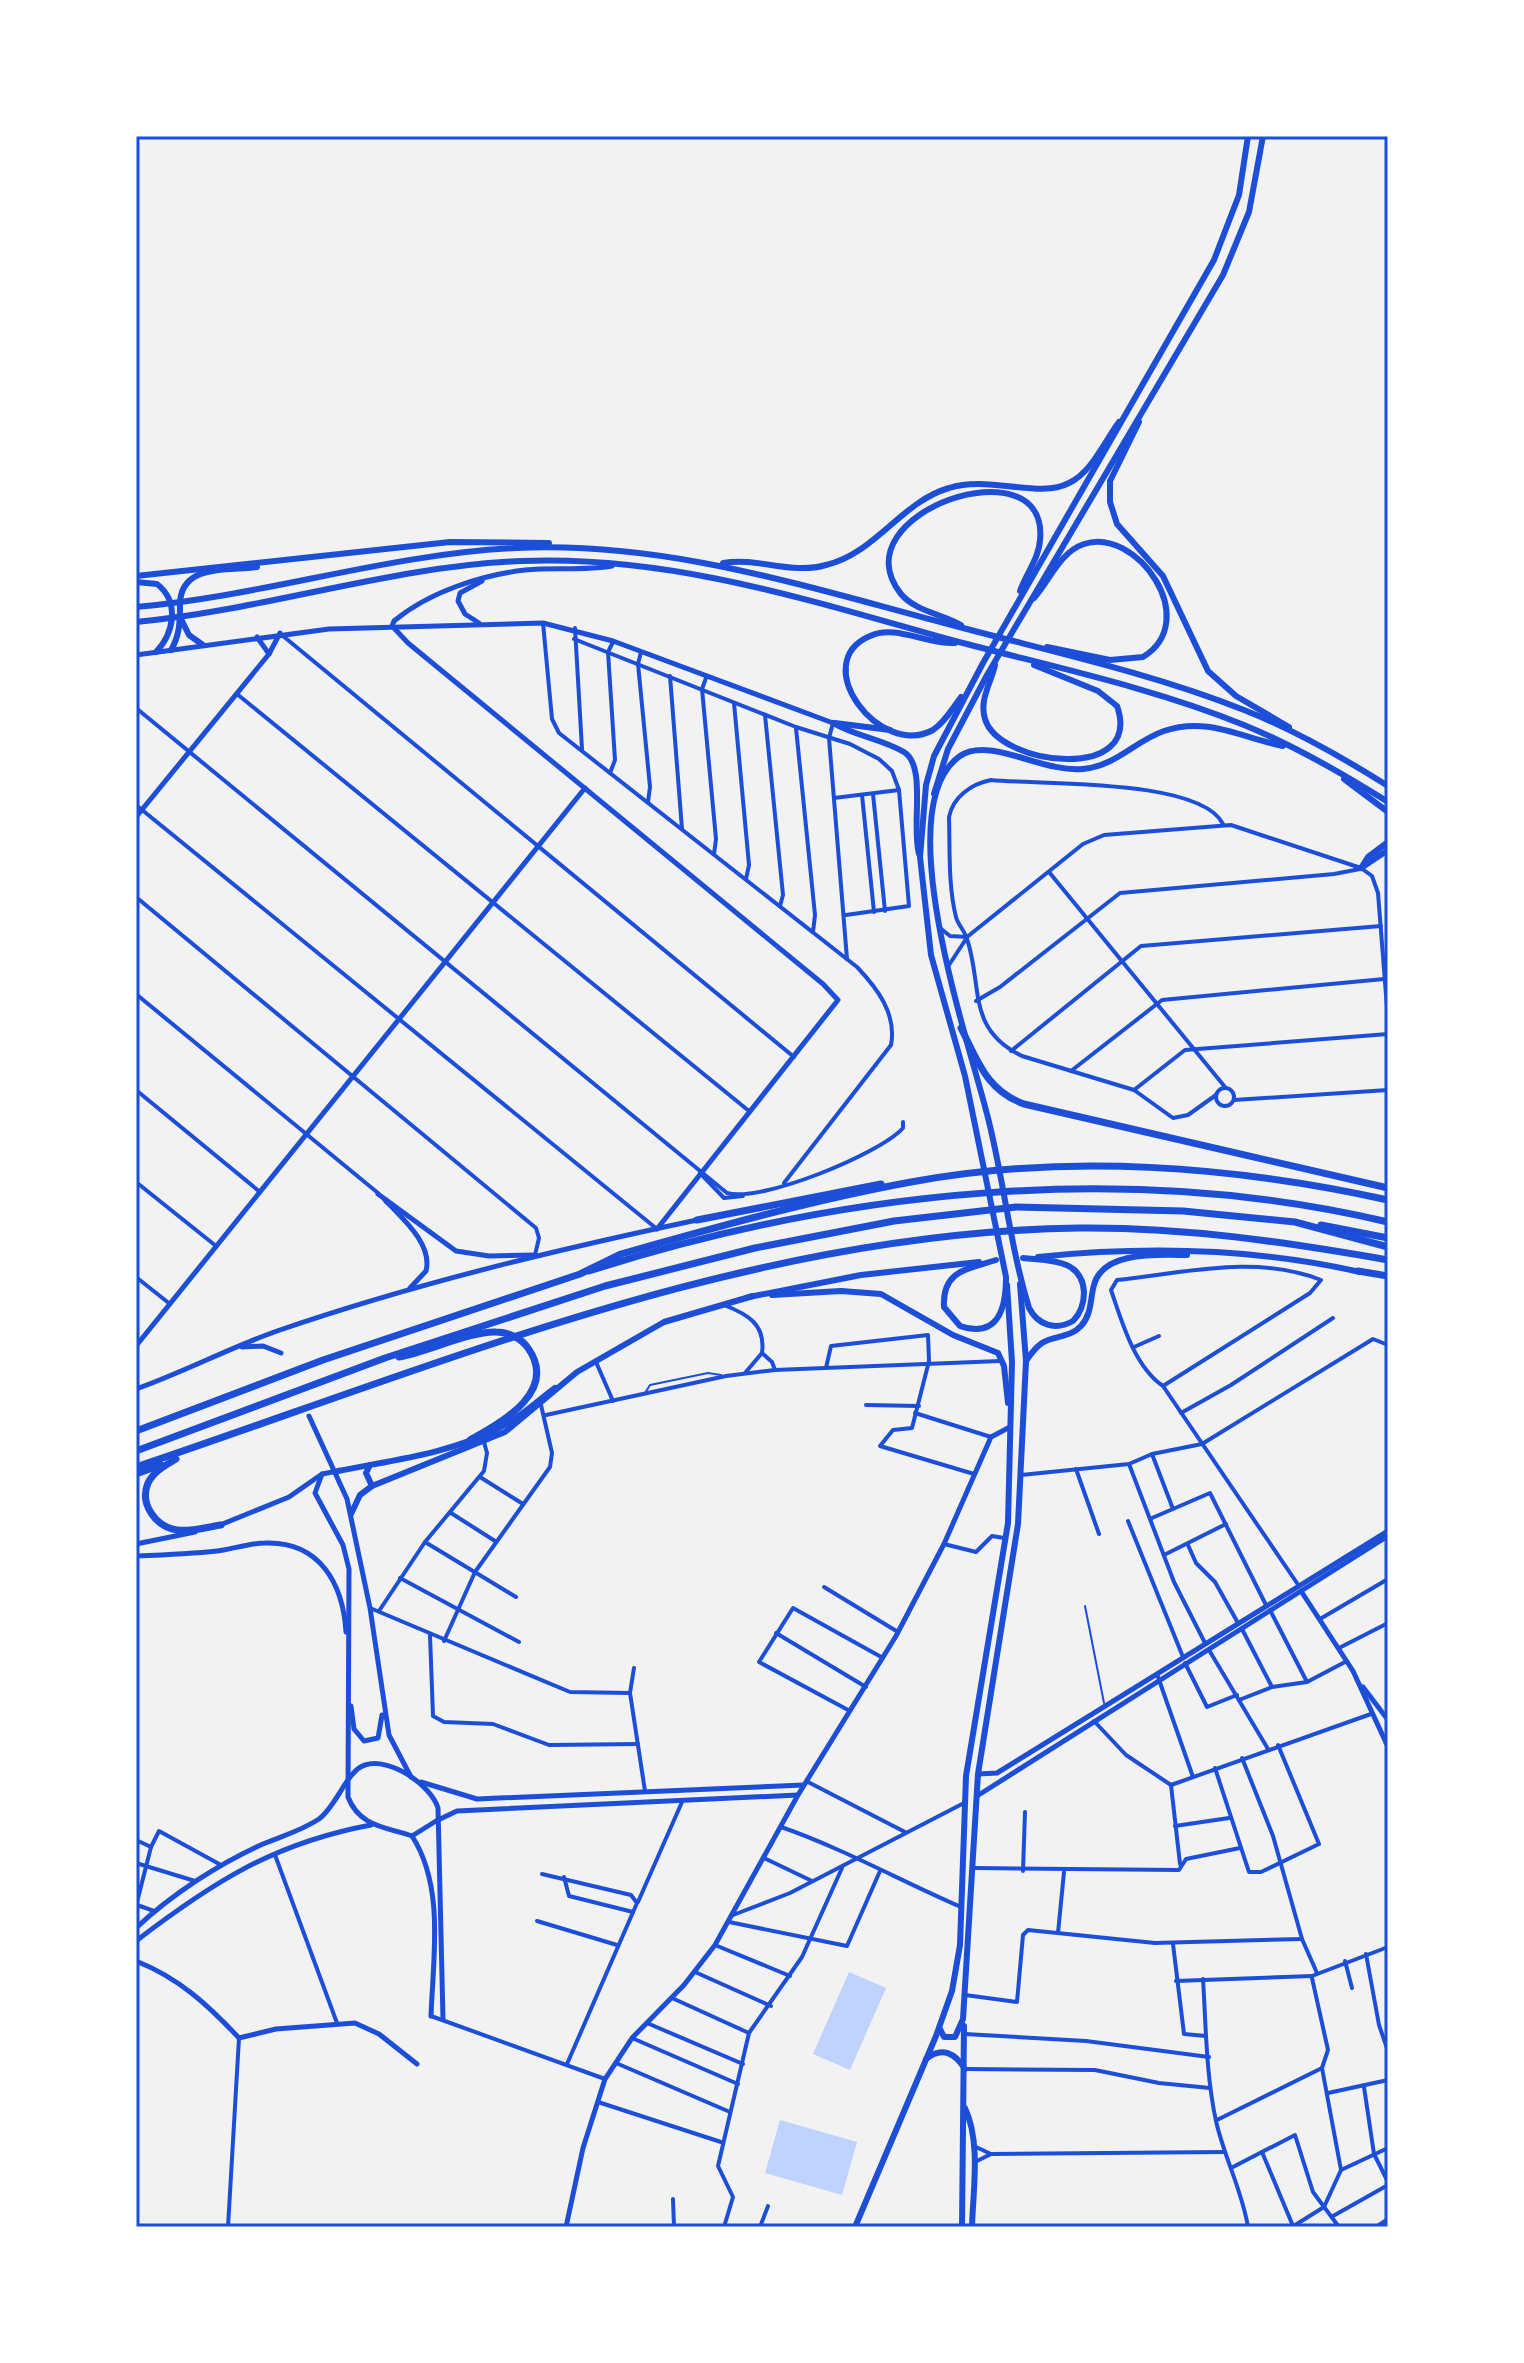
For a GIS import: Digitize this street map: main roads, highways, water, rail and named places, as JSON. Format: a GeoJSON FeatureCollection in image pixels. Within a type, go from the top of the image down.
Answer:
{"type":"FeatureCollection","features":[{"type":"Feature","properties":{"kind":"highway"},"geometry":{"type":"LineString","coordinates":[[961,1028],[989,1082],[1008,1098],[1024,1104],[1388,1188]]}},
{"type":"Feature","properties":{"kind":"highway"},"geometry":{"type":"LineString","coordinates":[[697,1220],[847,1190],[1015,1170],[1161,1170],[1264,1178],[1388,1200]]}},
{"type":"Feature","properties":{"kind":"highway"},"geometry":{"type":"LineString","coordinates":[[580,1274],[608,1259],[655,1244],[911,1182]]}},
{"type":"Feature","properties":{"kind":"highway"},"geometry":{"type":"LineString","coordinates":[[136,1431],[323,1360],[580,1274],[793,1220],[977,1193],[1119,1190],[1279,1202],[1388,1222]]}},
{"type":"Feature","properties":{"kind":"highway"},"geometry":{"type":"LineString","coordinates":[[136,1451],[385,1358],[590,1290],[677,1267],[931,1215],[1052,1207],[1221,1213],[1388,1238]]}},
{"type":"Feature","properties":{"kind":"highway"},"geometry":{"type":"LineString","coordinates":[[1295,1222],[1388,1247]]}},
{"type":"Feature","properties":{"kind":"highway"},"geometry":{"type":"LineString","coordinates":[[136,1467],[211,1444],[555,1322],[702,1283],[893,1245],[1005,1231],[1121,1228],[1246,1236],[1340,1250],[1388,1262]]}},
{"type":"Feature","properties":{"kind":"highway"},"geometry":{"type":"LineString","coordinates":[[1358,1271],[1388,1278]]}},
{"type":"Feature","properties":{"kind":"highway"},"geometry":{"type":"LineString","coordinates":[[385,1358],[418,1354],[478,1335],[501,1332],[525,1345],[535,1366],[533,1391],[510,1416],[470,1440]]}},
{"type":"Feature","properties":{"kind":"highway"},"geometry":{"type":"LineString","coordinates":[[136,1474],[211,1444]]}},
{"type":"Feature","properties":{"kind":"highway"},"geometry":{"type":"LineString","coordinates":[[176,1459],[160,1469],[147,1485],[146,1500],[152,1515],[162,1525],[180,1531],[221,1525]]}},
{"type":"Feature","properties":{"kind":"main road"},"geometry":{"type":"LineString","coordinates":[[920,857],[922,810],[930,769],[983,663],[1224,239],[1239,195],[1248,136]]}},
{"type":"Feature","properties":{"kind":"main road"},"geometry":{"type":"LineString","coordinates":[[1023,1258],[1063,1262],[1077,1272],[1084,1294],[1077,1317],[1058,1327],[1037,1319],[1029,1308],[1020,1275],[991,1131],[946,969],[932,848],[935,785],[948,749],[997,657],[1223,275],[1254,195],[1263,136]]}},
{"type":"Feature","properties":{"kind":"main road"},"geometry":{"type":"LineString","coordinates":[[1144,411],[1110,481],[1110,502],[1117,524],[1163,576],[1208,671],[1236,696],[1388,786]]}},
{"type":"Feature","properties":{"kind":"main road"},"geometry":{"type":"LineString","coordinates":[[719,564],[734,561],[790,569],[824,566],[857,552],[913,506],[947,488],[989,482],[1046,489],[1059,487],[1079,476],[1126,413]]}},
{"type":"Feature","properties":{"kind":"main road"},"geometry":{"type":"LineString","coordinates":[[971,630],[911,603],[891,574],[891,555],[899,538],[929,508],[975,491],[1013,496],[1029,507],[1039,524],[1040,539],[1017,602]]}},
{"type":"Feature","properties":{"kind":"main road"},"geometry":{"type":"LineString","coordinates":[[136,579],[450,542],[510,540],[649,552],[719,564],[1028,645],[1205,696],[1298,734]]}},
{"type":"Feature","properties":{"kind":"main road"},"geometry":{"type":"LineString","coordinates":[[1026,606],[1066,555],[1096,541],[1120,547],[1133,556],[1158,584],[1168,611],[1169,624],[1159,645],[1133,660],[1110,660],[1028,645]]}},
{"type":"Feature","properties":{"kind":"main road"},"geometry":{"type":"LineString","coordinates":[[136,607],[183,603],[425,556],[515,548],[576,547]]}},
{"type":"Feature","properties":{"kind":"main road"},"geometry":{"type":"LineString","coordinates":[[203,645],[189,635],[183,616],[180,591],[193,576],[312,557]]}},
{"type":"Feature","properties":{"kind":"main road"},"geometry":{"type":"LineString","coordinates":[[136,622],[442,568],[539,561],[624,564],[735,581],[1198,708],[1294,748],[1388,802]]}},
{"type":"Feature","properties":{"kind":"main road"},"geometry":{"type":"LineString","coordinates":[[136,579],[157,584],[169,600],[171,630],[156,652]]}},
{"type":"Feature","properties":{"kind":"main road"},"geometry":{"type":"LineString","coordinates":[[171,650],[183,616]]}},
{"type":"Feature","properties":{"kind":"main road"},"geometry":{"type":"LineString","coordinates":[[890,730],[864,712],[848,686],[846,665],[855,647],[870,635],[888,632],[932,642],[962,643]]}},
{"type":"Feature","properties":{"kind":"main road"},"geometry":{"type":"LineString","coordinates":[[997,657],[983,707],[985,721],[996,735],[1016,747],[1053,758],[1086,758],[1105,752],[1116,740],[1120,728],[1117,706],[1098,691],[1041,669],[1025,659]]}},
{"type":"Feature","properties":{"kind":"main road"},"geometry":{"type":"LineString","coordinates":[[855,2227],[952,1991],[963,1908],[964,1803],[974,1721],[1007,1539],[1011,1337],[1006,1277],[977,1132],[934,970],[915,828],[916,774],[913,759],[901,750],[833,723],[913,735],[931,731],[946,718],[974,680]]}},
{"type":"Feature","properties":{"kind":"main road"},"geometry":{"type":"LineString","coordinates":[[934,805],[953,762],[971,751],[983,749],[1051,768],[1084,769],[1112,762],[1165,731],[1207,725],[1294,748]]}},
{"type":"Feature","properties":{"kind":"main road"},"geometry":{"type":"LineString","coordinates":[[1336,771],[1388,812]]}},
{"type":"Feature","properties":{"kind":"main road"},"geometry":{"type":"LineString","coordinates":[[1388,842],[1368,857],[1361,868],[1388,850]]}},
{"type":"Feature","properties":{"kind":"main road"},"geometry":{"type":"LineString","coordinates":[[338,1471],[470,1440],[502,1427],[595,1360],[664,1322],[721,1303],[861,1275],[1123,1249],[1280,1258],[1358,1271]]}},
{"type":"Feature","properties":{"kind":"main road"},"geometry":{"type":"LineString","coordinates":[[1026,1361],[1042,1343],[1070,1334],[1082,1325],[1090,1309],[1094,1284],[1107,1267],[1141,1256],[1215,1254]]}},
{"type":"Feature","properties":{"kind":"main road"},"geometry":{"type":"LineString","coordinates":[[996,1260],[965,1268],[951,1277],[944,1295],[948,1316],[964,1328],[989,1325],[1004,1309],[1006,1277]]}},
{"type":"Feature","properties":{"kind":"main road"},"geometry":{"type":"LineString","coordinates":[[941,2022],[941,2034],[951,2039],[960,2033],[974,1868],[978,1774],[1018,1524],[1026,1361],[1020,1275]]}},
{"type":"Feature","properties":{"kind":"main road"},"geometry":{"type":"LineString","coordinates":[[749,1297],[828,1291],[881,1294],[953,1335],[998,1353],[1003,1361],[1010,1410]]}},
{"type":"Feature","properties":{"kind":"main road"},"geometry":{"type":"LineString","coordinates":[[351,1514],[360,1495],[372,1486],[505,1432],[577,1372]]}},
{"type":"Feature","properties":{"kind":"main road"},"geometry":{"type":"LineString","coordinates":[[371,1465],[366,1473],[372,1486]]}},
{"type":"Feature","properties":{"kind":"main road"},"geometry":{"type":"LineString","coordinates":[[962,2227],[963,2019]]}},
{"type":"Feature","properties":{"kind":"main road"},"geometry":{"type":"LineString","coordinates":[[925,2059],[937,2052],[948,2053],[958,2058],[965,2069]]}},
{"type":"Feature","properties":{"kind":"main road"},"geometry":{"type":"LineString","coordinates":[[964,2106],[972,2122],[971,2227]]}},
{"type":"Feature","properties":{"kind":"main road"},"geometry":{"type":"LineString","coordinates":[[963,2132],[973,2146]]}},
{"type":"Feature","properties":{"kind":"main road"},"geometry":{"type":"LineString","coordinates":[[962,2214],[971,2227]]}},
{"type":"Feature","properties":{"kind":"water"},"geometry":{"type":"Polygon","coordinates":[[[849,1972],[886,1988],[850,2070],[813,2054],[849,1972]]]}},
{"type":"Feature","properties":{"kind":"water"},"geometry":{"type":"Polygon","coordinates":[[[780,2120],[857,2142],[842,2195],[765,2173],[780,2120]]]}}]}
